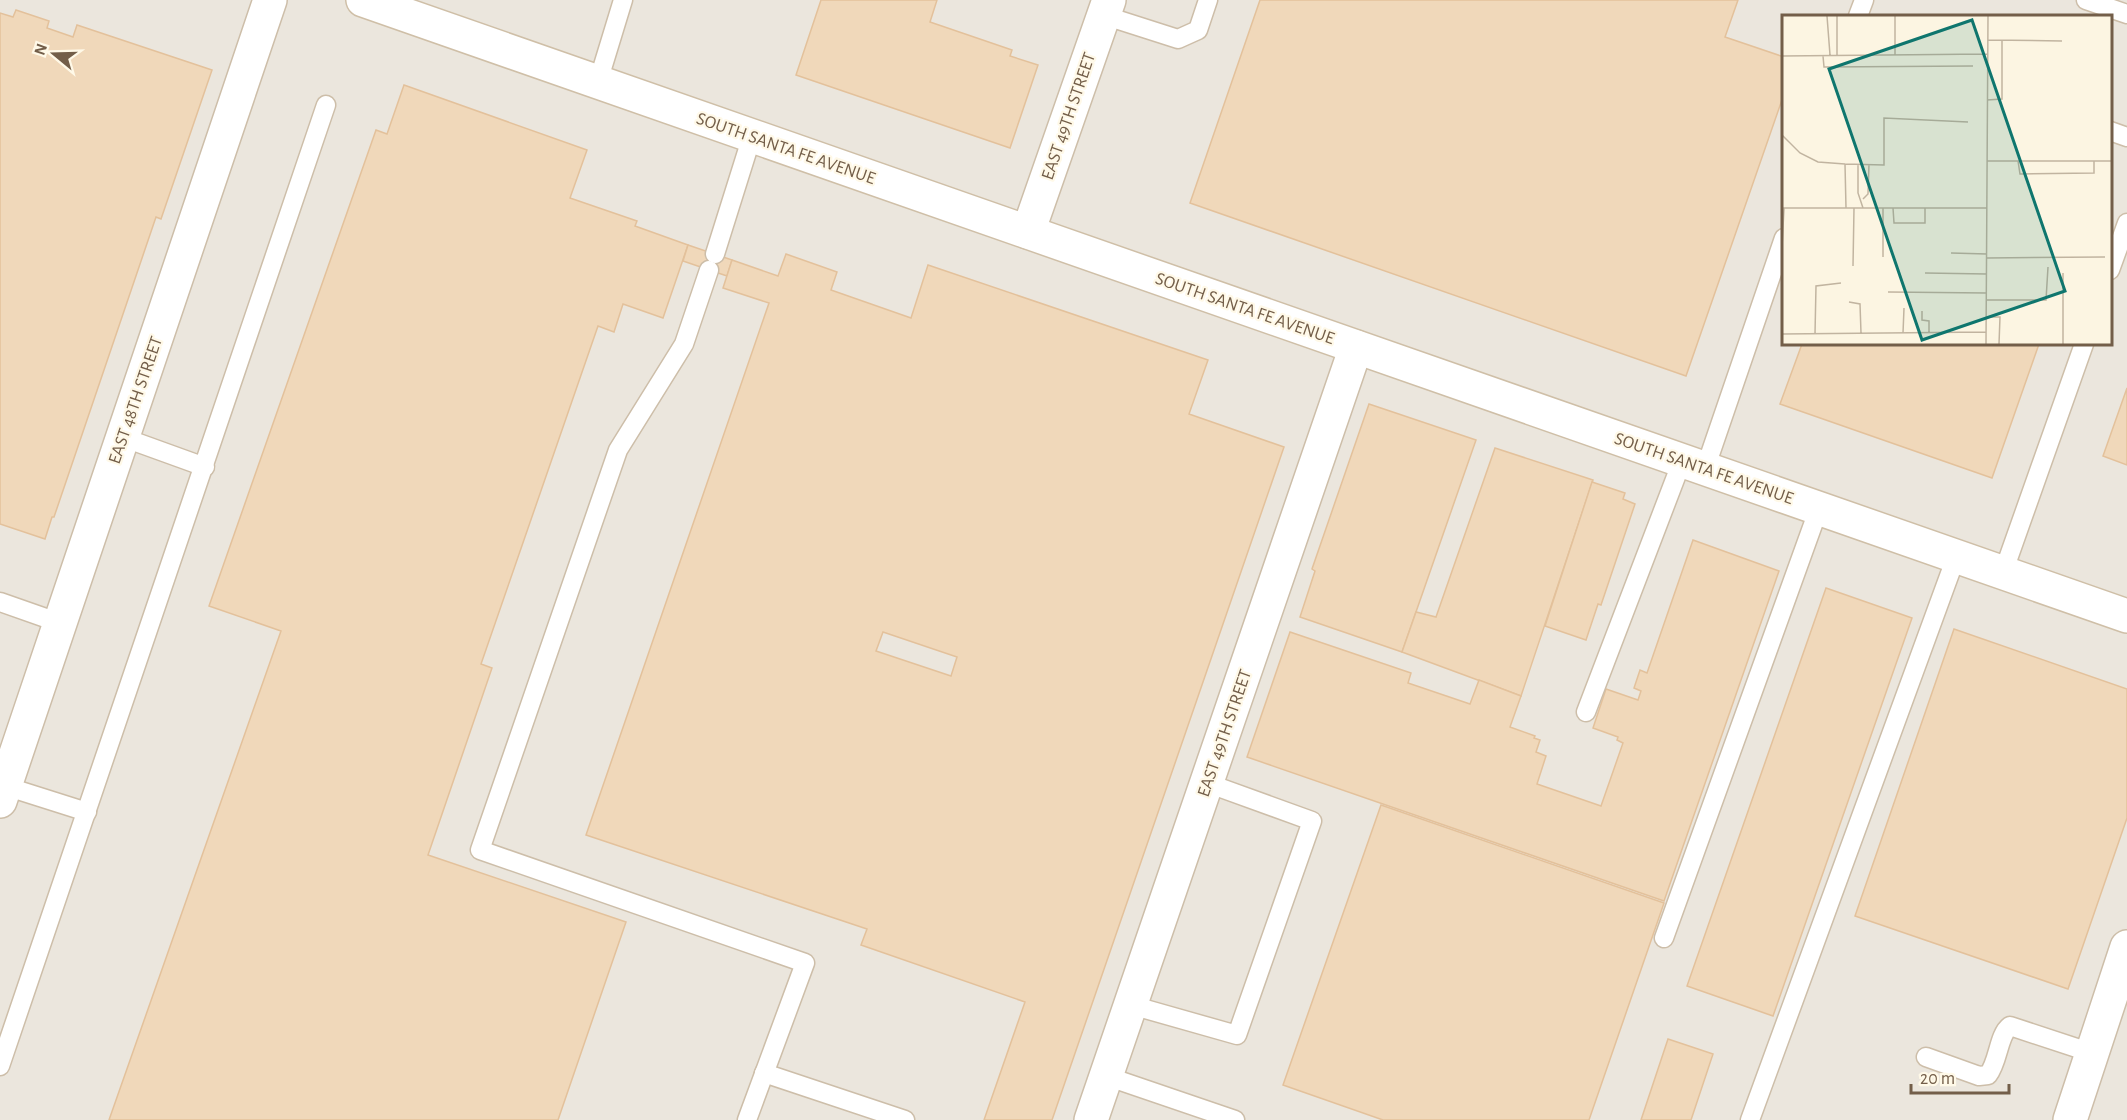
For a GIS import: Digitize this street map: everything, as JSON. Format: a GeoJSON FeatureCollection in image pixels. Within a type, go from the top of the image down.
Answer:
{"type":"FeatureCollection","features":[{"type":"Feature","properties":{"kind":"street","name":"EAST 48TH STREET"},"geometry":{"type":"LineString","coordinates":[[3,794],[270,0]]}},
{"type":"Feature","properties":{"kind":"street","name":"SOUTH SANTA FE AVENUE"},"geometry":{"type":"LineString","coordinates":[[363,0],[1956,557],[2125,611]]}},
{"type":"Feature","properties":{"kind":"street","name":"EAST 49TH STREET"},"geometry":{"type":"LineString","coordinates":[[1028,232],[1106,7]]}},
{"type":"Feature","properties":{"kind":"street","name":"EAST 49TH STREET"},"geometry":{"type":"LineString","coordinates":[[1091,1120],[1356,347]]}},
{"type":"Feature","properties":{"kind":"street"},"geometry":{"type":"LineString","coordinates":[[2070,1120],[2127,947]]}},
{"type":"Feature","properties":{"kind":"lane"},"geometry":{"type":"LineString","coordinates":[[597,82],[623,0]]}},
{"type":"Feature","properties":{"kind":"lane"},"geometry":{"type":"LineString","coordinates":[[1106,7],[1178,39],[1198,30],[1208,0]]}},
{"type":"Feature","properties":{"kind":"lane"},"geometry":{"type":"LineString","coordinates":[[1858,15],[1864,0]]}},
{"type":"Feature","properties":{"kind":"lane"},"geometry":{"type":"LineString","coordinates":[[2086,0],[2127,14]]}},
{"type":"Feature","properties":{"kind":"lane"},"geometry":{"type":"LineString","coordinates":[[0,1066],[326,105]]}},
{"type":"Feature","properties":{"kind":"lane"},"geometry":{"type":"LineString","coordinates":[[2112,132],[2127,137]]}},
{"type":"Feature","properties":{"kind":"lane"},"geometry":{"type":"LineString","coordinates":[[747,1120],[805,963],[480,850],[618,450],[684,344],[752,136]]}},
{"type":"Feature","properties":{"kind":"lane"},"geometry":{"type":"LineString","coordinates":[[2112,264],[2127,223]]}},
{"type":"Feature","properties":{"kind":"lane"},"geometry":{"type":"LineString","coordinates":[[1586,712],[1693,465],[1782,243]]}},
{"type":"Feature","properties":{"kind":"lane"},"geometry":{"type":"LineString","coordinates":[[2003,573],[2084,345]]}},
{"type":"Feature","properties":{"kind":"lane"},"geometry":{"type":"LineString","coordinates":[[122,437],[205,467]]}},
{"type":"Feature","properties":{"kind":"lane"},"geometry":{"type":"LineString","coordinates":[[1664,938],[1819,508]]}},
{"type":"Feature","properties":{"kind":"lane"},"geometry":{"type":"LineString","coordinates":[[1750,1120],[1956,557]]}},
{"type":"Feature","properties":{"kind":"lane"},"geometry":{"type":"LineString","coordinates":[[0,602],[60,623]]}},
{"type":"Feature","properties":{"kind":"lane"},"geometry":{"type":"LineString","coordinates":[[1131,1005],[1237,1035],[1312,821],[1207,783]]}},
{"type":"Feature","properties":{"kind":"lane"},"geometry":{"type":"LineString","coordinates":[[3,794],[87,812]]}},
{"type":"Feature","properties":{"kind":"lane"},"geometry":{"type":"LineString","coordinates":[[1926,1057],[1979,1077],[1988,1075],[1994,1068],[2005,1031],[2010,1026],[2092,1053]]}},
{"type":"Feature","properties":{"kind":"lane"},"geometry":{"type":"LineString","coordinates":[[764,1073],[905,1120]]}},
{"type":"Feature","properties":{"kind":"lane"},"geometry":{"type":"LineString","coordinates":[[1106,1076],[1235,1120]]}},
{"type":"Feature","properties":{"kind":"shaded area"},"geometry":{"type":"Polygon","coordinates":[[[0,0],[2127,0],[2127,1120],[0,1120],[0,0]]]}},
{"type":"Feature","properties":{"kind":"building"},"geometry":{"type":"Polygon","coordinates":[[[821,0],[937,0],[930,22],[1012,50],[1010,56],[1038,65],[1010,148],[796,75],[821,0]]]}},
{"type":"Feature","properties":{"kind":"building"},"geometry":{"type":"Polygon","coordinates":[[[1260,0],[1738,0],[1725,37],[1782,56],[1782,100],[1686,376],[1190,203],[1260,0]]]}},
{"type":"Feature","properties":{"kind":"building"},"geometry":{"type":"Polygon","coordinates":[[[16,10],[49,21],[47,28],[73,37],[77,25],[212,70],[161,219],[156,217],[45,539],[0,524],[0,13],[13,17],[16,10]]]}},
{"type":"Feature","properties":{"kind":"building"},"geometry":{"type":"Polygon","coordinates":[[[404,85],[587,150],[570,198],[637,221],[635,226],[688,245],[663,318],[623,304],[614,332],[598,326],[481,664],[492,668],[428,855],[626,922],[558,1120],[109,1120],[281,631],[209,606],[376,130],[387,134],[404,85]]]}},
{"type":"Feature","properties":{"kind":"building"},"geometry":{"type":"Polygon","coordinates":[[[688,245],[732,260],[727,276],[683,261],[688,245]]]}},
{"type":"Feature","properties":{"kind":"building"},"geometry":{"type":"Polygon","coordinates":[[[786,254],[837,272],[831,290],[911,318],[928,265],[1208,360],[1189,414],[1284,447],[1052,1120],[984,1120],[1025,1002],[861,945],[867,929],[586,835],[769,303],[723,288],[732,260],[778,276],[786,254]],[[883,632],[876,651],[951,676],[957,657],[883,632]]]}},
{"type":"Feature","properties":{"kind":"building"},"geometry":{"type":"Polygon","coordinates":[[[1802,345],[2039,345],[1992,478],[1780,404],[1802,345]]]}},
{"type":"Feature","properties":{"kind":"building"},"geometry":{"type":"Polygon","coordinates":[[[2127,388],[2127,465],[2103,456],[2127,388]]]}},
{"type":"Feature","properties":{"kind":"building"},"geometry":{"type":"Polygon","coordinates":[[[1369,404],[1476,440],[1402,652],[1300,617],[1315,571],[1312,569],[1369,404]]]}},
{"type":"Feature","properties":{"kind":"building"},"geometry":{"type":"Polygon","coordinates":[[[1495,448],[1593,480],[1521,696],[1402,652],[1416,612],[1436,617],[1495,448]]]}},
{"type":"Feature","properties":{"kind":"building"},"geometry":{"type":"Polygon","coordinates":[[[1592,482],[1625,493],[1623,499],[1635,504],[1601,605],[1598,604],[1586,640],[1545,626],[1592,482]]]}},
{"type":"Feature","properties":{"kind":"building"},"geometry":{"type":"Polygon","coordinates":[[[1693,540],[1779,571],[1664,901],[1247,757],[1290,632],[1411,673],[1408,683],[1470,704],[1479,680],[1521,696],[1510,727],[1540,740],[1536,752],[1546,756],[1537,784],[1601,806],[1623,743],[1617,740],[1618,737],[1593,728],[1606,689],[1638,700],[1641,691],[1634,688],[1640,670],[1647,673],[1693,540]]]}},
{"type":"Feature","properties":{"kind":"building"},"geometry":{"type":"Polygon","coordinates":[[[1826,588],[1912,618],[1773,1016],[1687,986],[1826,588]]]}},
{"type":"Feature","properties":{"kind":"building"},"geometry":{"type":"Polygon","coordinates":[[[1954,629],[2127,689],[2127,818],[2068,989],[1855,916],[1954,629]]]}},
{"type":"Feature","properties":{"kind":"building"},"geometry":{"type":"Polygon","coordinates":[[[1381,805],[1664,903],[1589,1120],[1383,1120],[1283,1085],[1381,805]]]}},
{"type":"Feature","properties":{"kind":"building"},"geometry":{"type":"Polygon","coordinates":[[[1668,1039],[1713,1054],[1691,1120],[1641,1120],[1668,1039]]]}}]}
